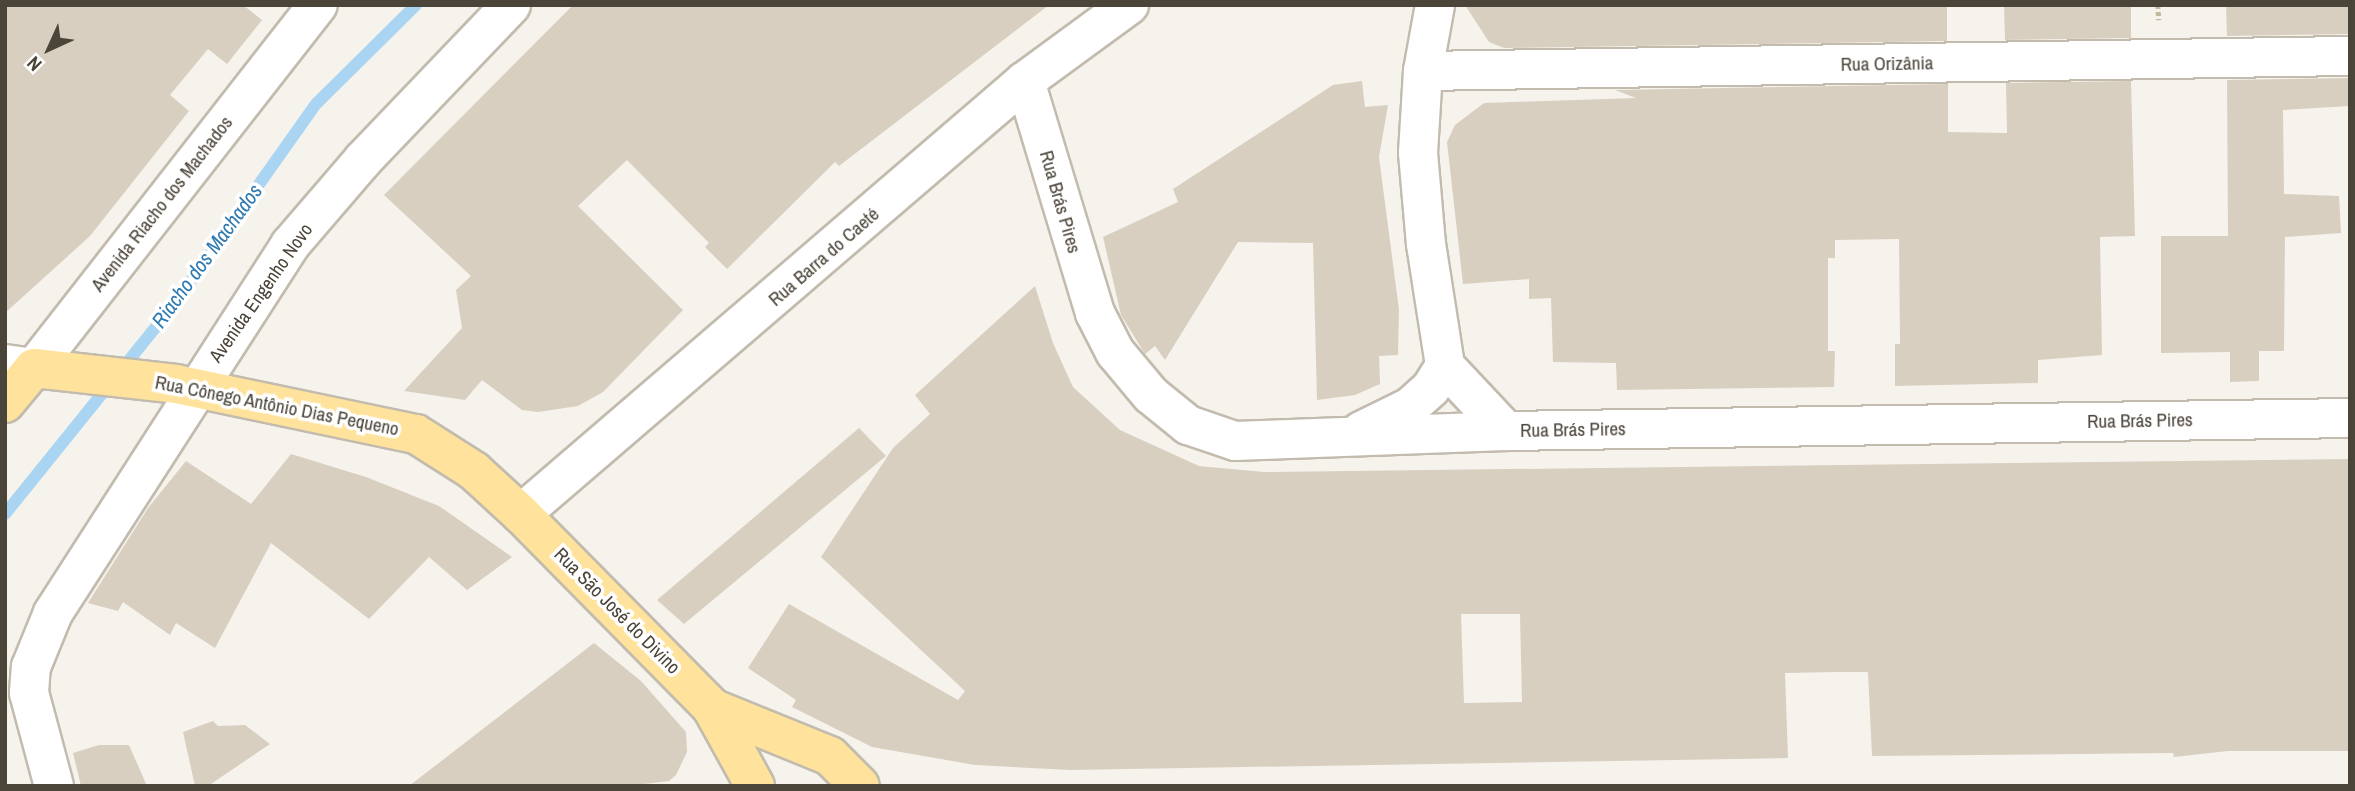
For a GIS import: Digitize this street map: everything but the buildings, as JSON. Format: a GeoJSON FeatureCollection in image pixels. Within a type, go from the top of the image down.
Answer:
{"type":"FeatureCollection","features":[{"type":"Feature","properties":{"kind":"main road","name":"Rua Cônego Antônio Dias Pequeno"},"geometry":{"type":"LineString","coordinates":[[19,366],[186,386],[416,434],[464,464],[521,514]]}},
{"type":"Feature","properties":{"kind":"main road","name":"Avenida Riacho dos Machados"},"geometry":{"type":"LineString","coordinates":[[5,403],[19,366]]}},
{"type":"Feature","properties":{"kind":"main road","name":"Rua São José do Divino"},"geometry":{"type":"LineString","coordinates":[[521,514],[712,708],[755,786]]}},
{"type":"Feature","properties":{"kind":"main road","name":"Rua São José do Divino"},"geometry":{"type":"LineString","coordinates":[[712,708],[830,756],[860,786]]}},
{"type":"Feature","properties":{"kind":"street","name":"Avenida Riacho dos Machados"},"geometry":{"type":"LineString","coordinates":[[19,366],[318,5]]}},
{"type":"Feature","properties":{"kind":"street","name":"Avenida Engenho Novo"},"geometry":{"type":"LineString","coordinates":[[54,786],[29,693],[31,667],[53,613],[186,386],[290,245],[363,160],[511,5]]}},
{"type":"Feature","properties":{"kind":"street","name":"Rua Barra do Caeté"},"geometry":{"type":"LineString","coordinates":[[521,514],[1025,81],[1129,5]]}},
{"type":"Feature","properties":{"kind":"street"},"geometry":{"type":"LineString","coordinates":[[1435,5],[1423,71],[1418,153],[1426,244],[1445,366],[1506,431]]}},
{"type":"Feature","properties":{"kind":"street","name":"Rua Orizânia"},"geometry":{"type":"LineString","coordinates":[[1423,71],[2350,56]]}},
{"type":"Feature","properties":{"kind":"street","name":"Rua Brás Pires"},"geometry":{"type":"LineString","coordinates":[[1025,81],[1095,313],[1115,352],[1151,395],[1188,425],[1236,441],[1506,431],[2350,418]]}},
{"type":"Feature","properties":{"kind":"street"},"geometry":{"type":"LineString","coordinates":[[1349,437],[1410,407],[1431,388],[1445,366]]}},
{"type":"Feature","properties":{"kind":"waterway","name":"Riacho dos Machados"},"geometry":{"type":"LineString","coordinates":[[5,514],[175,303],[316,104],[416,5]]}}]}
